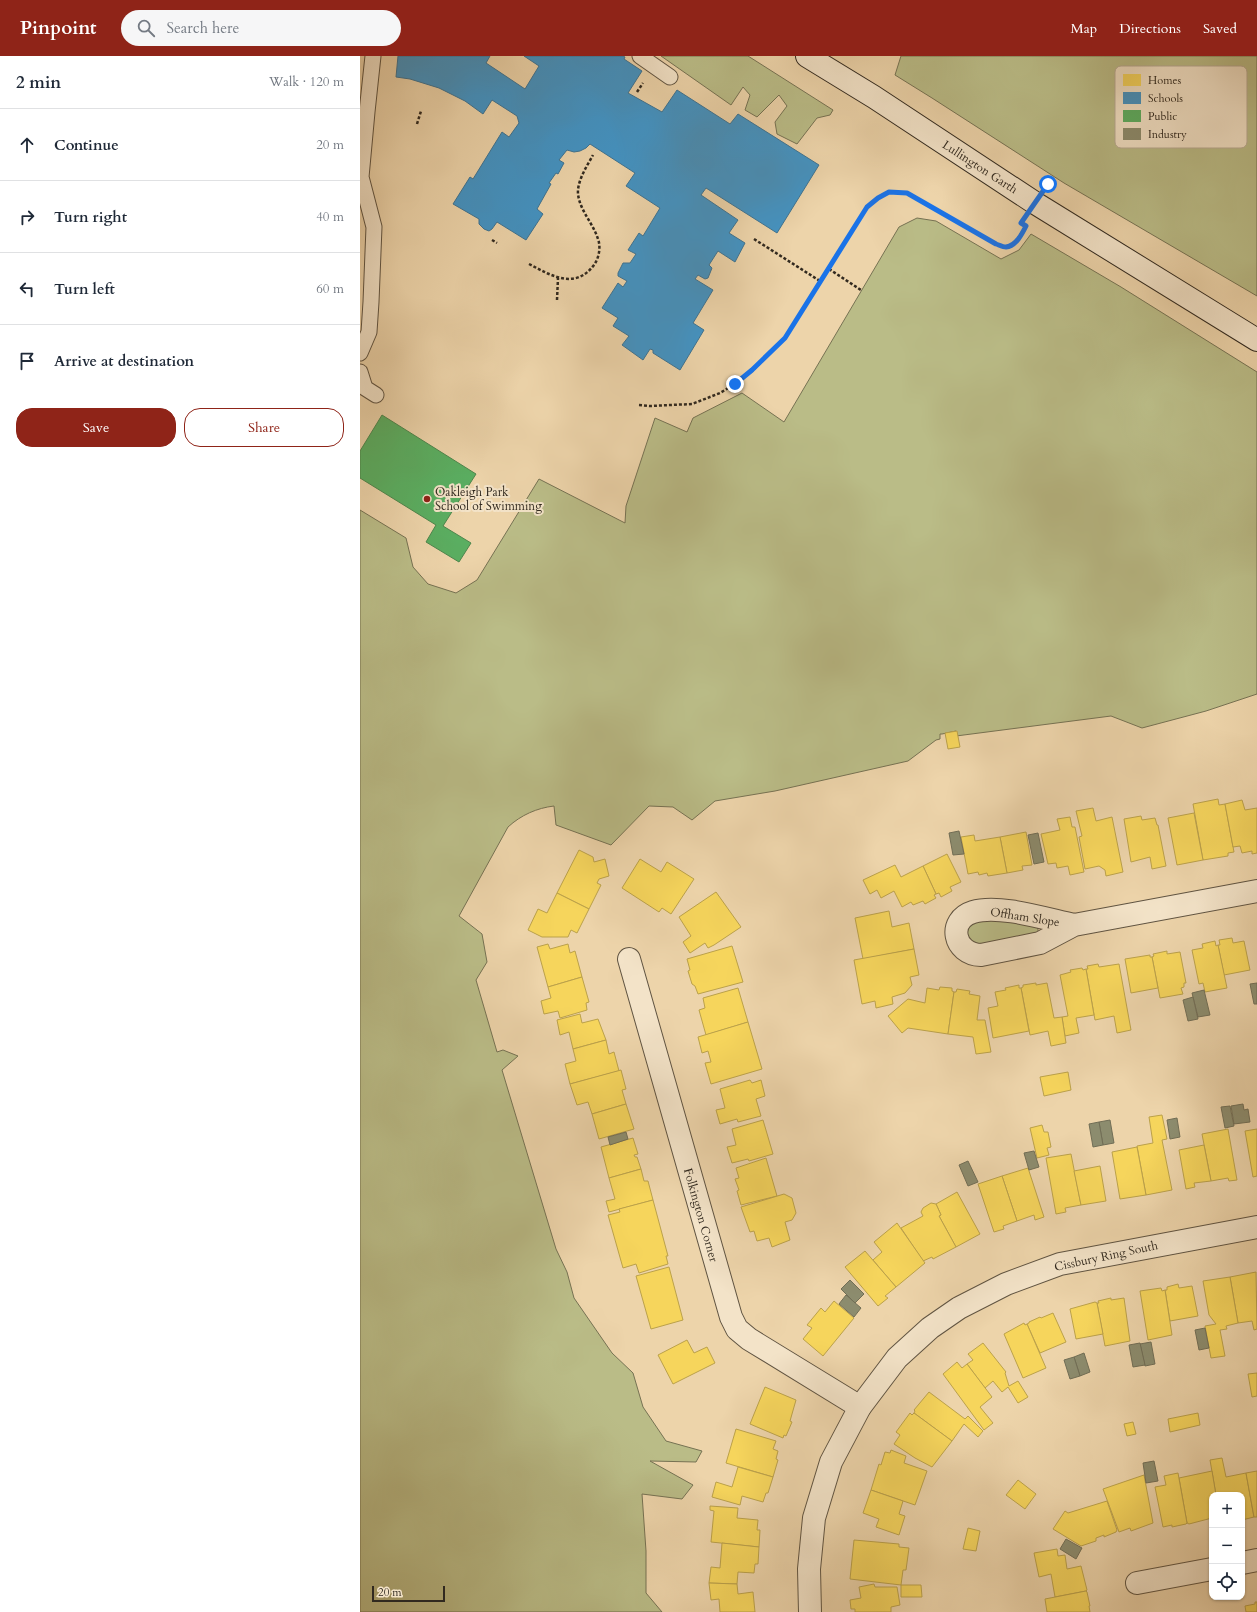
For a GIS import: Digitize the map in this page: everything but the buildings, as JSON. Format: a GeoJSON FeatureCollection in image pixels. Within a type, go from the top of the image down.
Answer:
{"type":"FeatureCollection","features":[{"type":"Feature","properties":{"kind":"street","name":"Lullington Garth"},"geometry":{"type":"LineString","coordinates":[[807,56],[874,97],[1035,203],[1257,340]]}},
{"type":"Feature","properties":{"kind":"street","name":"Offham Slope"},"geometry":{"type":"LineString","coordinates":[[1074,925],[1257,891]]}},
{"type":"Feature","properties":{"kind":"street","name":"Folkington Corner"},"geometry":{"type":"LineString","coordinates":[[629,959],[730,1317],[737,1329],[749,1339],[860,1407]]}},
{"type":"Feature","properties":{"kind":"street","name":"Cissbury Ring South"},"geometry":{"type":"LineString","coordinates":[[810,1612],[809,1569],[814,1518],[831,1462],[860,1407],[897,1358],[930,1328],[959,1308],[1006,1284],[1060,1264],[1257,1227]]}},
{"type":"Feature","properties":{"kind":"street"},"geometry":{"type":"LineString","coordinates":[[1245,1562],[1257,1560]]}},
{"type":"Feature","properties":{"kind":"street"},"geometry":{"type":"LineString","coordinates":[[1137,1584],[1209,1570]]}},
{"type":"Feature","properties":{"kind":"lane"},"geometry":{"type":"LineString","coordinates":[[360,353],[369,332],[374,227],[361,177],[373,56]]}},
{"type":"Feature","properties":{"kind":"lane"},"geometry":{"type":"LineString","coordinates":[[640,56],[670,77]]}},
{"type":"Feature","properties":{"kind":"lane"},"geometry":{"type":"LineString","coordinates":[[360,372],[365,388],[376,395]]}},
{"type":"Feature","properties":{"kind":"path"},"geometry":{"type":"LineString","coordinates":[[417,124],[421,111]]}},
{"type":"Feature","properties":{"kind":"path"},"geometry":{"type":"LineString","coordinates":[[529,264],[558,278],[573,279],[583,276],[596,262],[599,250],[598,239],[583,210],[578,193],[584,173],[593,155]]}},
{"type":"Feature","properties":{"kind":"path"},"geometry":{"type":"LineString","coordinates":[[639,405],[650,406],[692,404],[720,393],[735,384],[752,370],[785,338],[867,207],[878,198],[889,192],[907,193],[996,244],[1006,247],[1015,243],[1024,230],[1026,226],[1021,223],[1035,203]]}},
{"type":"Feature","properties":{"kind":"path"},"geometry":{"type":"LineString","coordinates":[[754,239],[820,281]]}},
{"type":"Feature","properties":{"kind":"path"},"geometry":{"type":"LineString","coordinates":[[492,240],[498,243]]}},
{"type":"Feature","properties":{"kind":"path"},"geometry":{"type":"LineString","coordinates":[[829,269],[861,290]]}},
{"type":"Feature","properties":{"kind":"path"},"geometry":{"type":"LineString","coordinates":[[558,278],[558,300]]}},
{"type":"Feature","properties":{"kind":"green space"},"geometry":{"type":"Polygon","coordinates":[[[661,56],[748,56],[833,110],[830,115],[817,118],[797,144],[777,134],[775,122],[787,106],[779,95],[757,117],[745,110],[750,95],[743,87],[731,105],[661,56]]]}},
{"type":"Feature","properties":{"kind":"green space"},"geometry":{"type":"Polygon","coordinates":[[[901,56],[1257,56],[1257,296],[1064,183],[895,75],[901,56]]]}},
{"type":"Feature","properties":{"kind":"green space"},"geometry":{"type":"Polygon","coordinates":[[[917,218],[936,221],[1001,259],[1019,250],[1031,234],[1121,287],[1257,372],[1257,694],[1206,711],[1142,728],[1111,716],[956,736],[956,731],[940,734],[940,739],[936,740],[908,761],[775,791],[715,801],[692,820],[673,807],[649,806],[611,845],[556,825],[554,806],[541,808],[530,813],[518,819],[508,827],[459,916],[482,934],[487,962],[476,980],[497,1052],[503,1050],[518,1056],[502,1070],[556,1249],[567,1272],[574,1298],[612,1353],[633,1373],[643,1407],[666,1441],[702,1451],[696,1462],[650,1461],[693,1485],[682,1499],[642,1494],[646,1551],[646,1593],[662,1612],[360,1612],[360,510],[406,538],[413,567],[428,584],[456,593],[477,580],[539,479],[625,523],[626,506],[655,418],[687,432],[693,418],[742,393],[784,422],[899,227],[917,218]]]}},
{"type":"Feature","properties":{"kind":"green space"},"geometry":{"type":"Polygon","coordinates":[[[986,918],[1035,925],[1038,931],[1037,934],[980,947],[967,940],[967,925],[986,918]]]}},
{"type":"Feature","properties":{"kind":"place","name":"Oakleigh Park School of Swimming"},"geometry":{"type":"Point","coordinates":[427,499]}},
{"type":"Feature","properties":{"kind":"route"},"geometry":{"type":"LineString","coordinates":[[735,384],[752,370],[785,338],[867,207],[878,198],[889,192],[907,193],[955,219],[996,244],[1006,247],[1015,243],[1024,230],[1026,226],[1021,223],[1048,184]]}}]}
